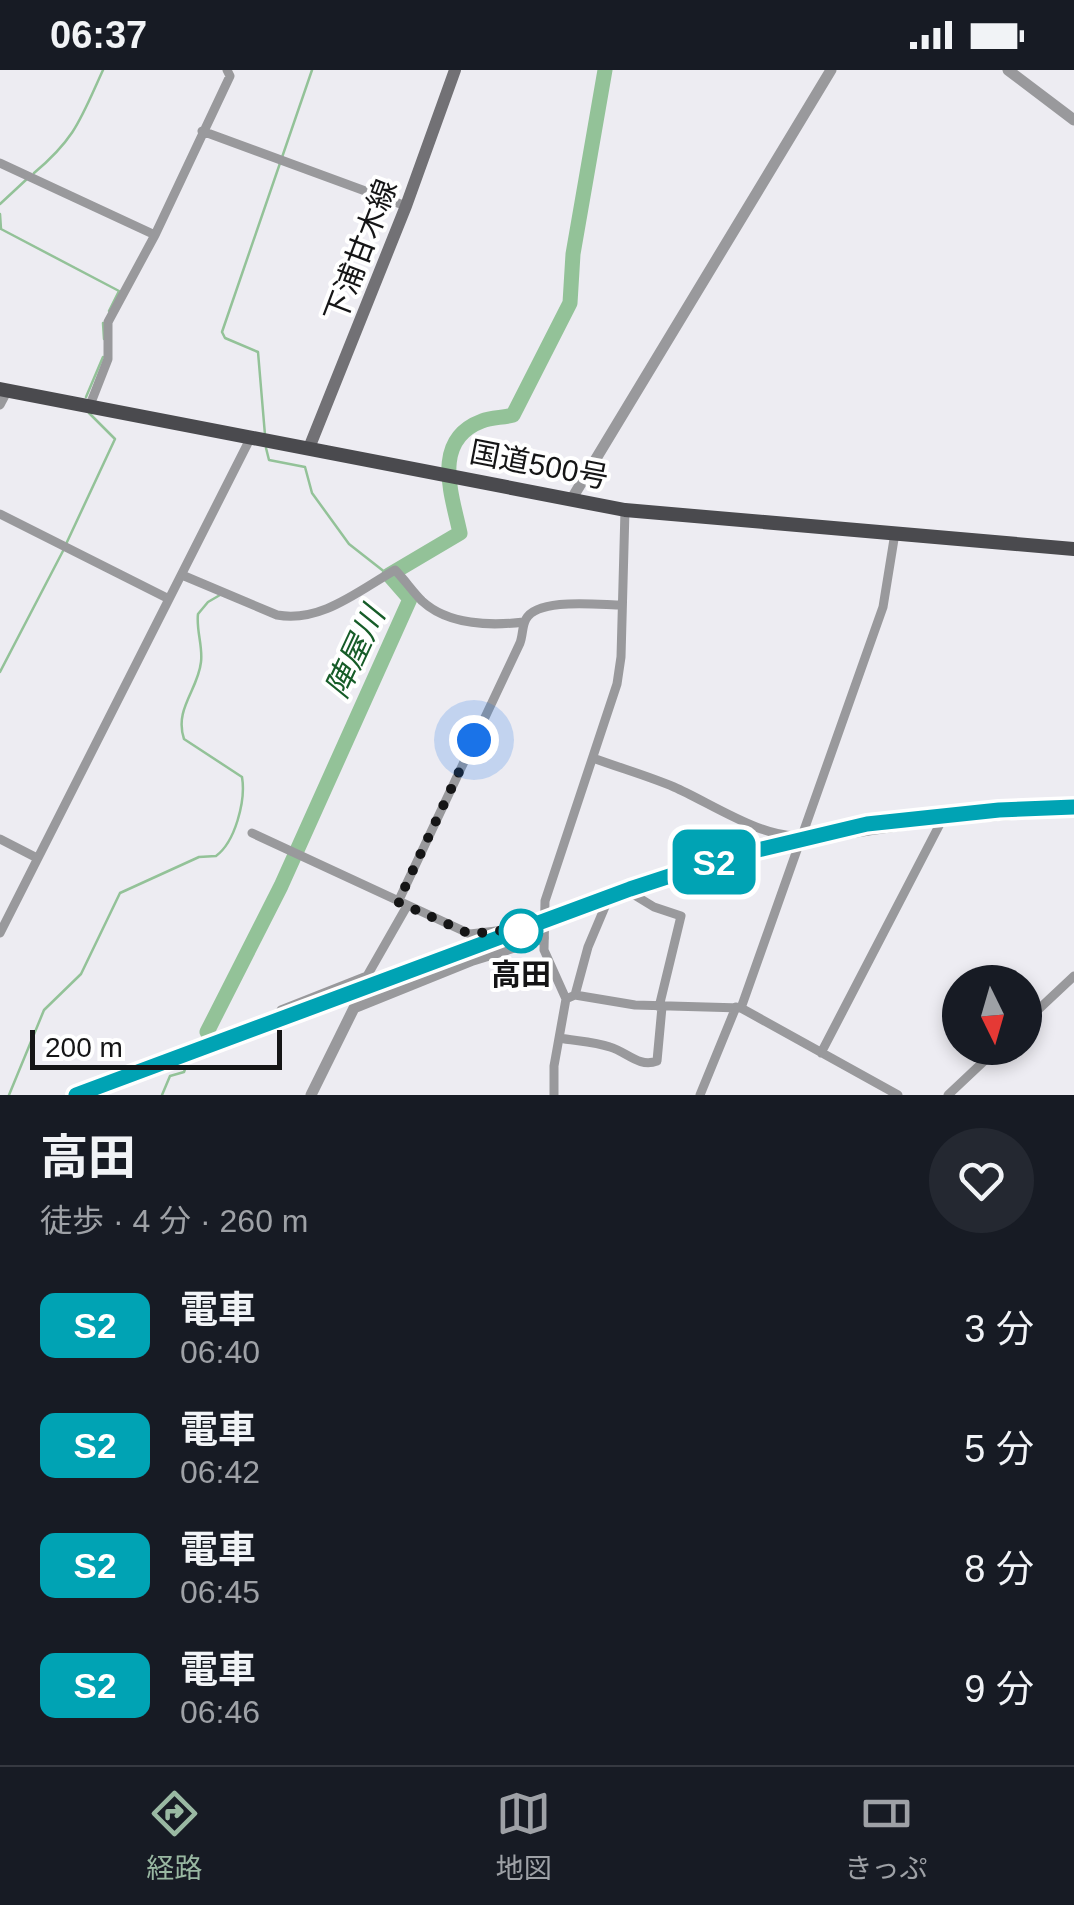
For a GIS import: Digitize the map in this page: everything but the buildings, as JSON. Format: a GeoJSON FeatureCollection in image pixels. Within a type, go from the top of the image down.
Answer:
{"type":"FeatureCollection","features":[{"type":"Feature","properties":{"kind":"highway","name":"国道500号"},"geometry":{"type":"LineString","coordinates":[[4,389],[625,510],[1074,549]]}},
{"type":"Feature","properties":{"kind":"main road","name":"下浦甘木線"},"geometry":{"type":"LineString","coordinates":[[309,448],[406,206],[454,70]]}},
{"type":"Feature","properties":{"kind":"street"},"geometry":{"type":"LineString","coordinates":[[90,405],[108,359],[108,322],[155,235],[230,76],[228,70]]}},
{"type":"Feature","properties":{"kind":"street"},"geometry":{"type":"LineString","coordinates":[[571,500],[831,70]]}},
{"type":"Feature","properties":{"kind":"street"},"geometry":{"type":"LineString","coordinates":[[1008,70],[1074,120]]}},
{"type":"Feature","properties":{"kind":"street"},"geometry":{"type":"LineString","coordinates":[[202,132],[406,206]]}},
{"type":"Feature","properties":{"kind":"street"},"geometry":{"type":"LineString","coordinates":[[0,163],[155,235]]}},
{"type":"Feature","properties":{"kind":"street"},"geometry":{"type":"LineString","coordinates":[[0,406],[4,389]]}},
{"type":"Feature","properties":{"kind":"street"},"geometry":{"type":"LineString","coordinates":[[0,932],[251,437]]}},
{"type":"Feature","properties":{"kind":"street"},"geometry":{"type":"LineString","coordinates":[[625,510],[617,684],[548,884],[543,926],[551,968],[571,997],[660,1007],[739,1007],[898,1095]]}},
{"type":"Feature","properties":{"kind":"street"},"geometry":{"type":"LineString","coordinates":[[0,514],[169,599]]}},
{"type":"Feature","properties":{"kind":"street"},"geometry":{"type":"LineString","coordinates":[[700,1095],[739,1007],[803,839],[884,608],[894,533]]}},
{"type":"Feature","properties":{"kind":"street"},"geometry":{"type":"LineString","coordinates":[[182,574],[277,616],[294,618],[312,616],[332,607],[395,570],[422,601],[440,614],[495,624],[524,622]]}},
{"type":"Feature","properties":{"kind":"street"},"geometry":{"type":"LineString","coordinates":[[281,1010],[368,976],[523,635],[529,614],[547,606],[622,604]]}},
{"type":"Feature","properties":{"kind":"street"},"geometry":{"type":"LineString","coordinates":[[593,758],[671,786],[769,832],[803,839]]}},
{"type":"Feature","properties":{"kind":"street"},"geometry":{"type":"LineString","coordinates":[[311,1095],[354,1008],[473,960],[543,926],[631,893],[803,839],[942,820],[1074,812]]}},
{"type":"Feature","properties":{"kind":"street"},"geometry":{"type":"LineString","coordinates":[[821,1053],[942,820]]}},
{"type":"Feature","properties":{"kind":"street"},"geometry":{"type":"LineString","coordinates":[[252,833],[470,934],[543,926]]}},
{"type":"Feature","properties":{"kind":"street"},"geometry":{"type":"LineString","coordinates":[[0,839],[37,858]]}},
{"type":"Feature","properties":{"kind":"street"},"geometry":{"type":"LineString","coordinates":[[560,1038],[610,1046],[645,1064],[657,1061],[660,1007],[681,916],[654,907],[631,893]]}},
{"type":"Feature","properties":{"kind":"street"},"geometry":{"type":"LineString","coordinates":[[554,1095],[560,1038],[571,997],[607,902]]}},
{"type":"Feature","properties":{"kind":"street"},"geometry":{"type":"LineString","coordinates":[[1042,1006],[1074,976]]}},
{"type":"Feature","properties":{"kind":"street"},"geometry":{"type":"LineString","coordinates":[[948,1095],[980,1065]]}},
{"type":"Feature","properties":{"kind":"waterway"},"geometry":{"type":"LineString","coordinates":[[34,173],[68,138],[103,70]]}},
{"type":"Feature","properties":{"kind":"waterway"},"geometry":{"type":"LineString","coordinates":[[265,435],[258,352],[225,338],[222,332],[312,70]]}},
{"type":"Feature","properties":{"kind":"waterway","name":"陣屋川"},"geometry":{"type":"LineString","coordinates":[[207,1032],[281,886],[410,599],[389,575],[460,533],[449,470],[456,441],[482,421],[513,415],[570,303],[573,254],[605,70]]}},
{"type":"Feature","properties":{"kind":"waterway"},"geometry":{"type":"LineString","coordinates":[[0,204],[28,178]]}},
{"type":"Feature","properties":{"kind":"waterway"},"geometry":{"type":"LineString","coordinates":[[0,214],[1,229],[119,291],[109,311]]}},
{"type":"Feature","properties":{"kind":"waterway"},"geometry":{"type":"LineString","coordinates":[[103,323],[104,339]]}},
{"type":"Feature","properties":{"kind":"waterway"},"geometry":{"type":"LineString","coordinates":[[86,397],[103,357]]}},
{"type":"Feature","properties":{"kind":"waterway"},"geometry":{"type":"LineString","coordinates":[[67,542],[115,439],[89,413]]}},
{"type":"Feature","properties":{"kind":"waterway"},"geometry":{"type":"LineString","coordinates":[[266,448],[269,460],[305,467],[312,493],[349,544],[386,573]]}},
{"type":"Feature","properties":{"kind":"waterway"},"geometry":{"type":"LineString","coordinates":[[0,672],[64,549]]}},
{"type":"Feature","properties":{"kind":"waterway"},"geometry":{"type":"LineString","coordinates":[[9,1095],[44,1010],[81,974],[120,893],[199,857],[216,856],[234,831],[242,798],[242,777],[184,739],[182,728],[184,709],[201,662],[198,614],[220,595]]}},
{"type":"Feature","properties":{"kind":"waterway"},"geometry":{"type":"LineString","coordinates":[[195,1046],[207,1032]]}},
{"type":"Feature","properties":{"kind":"waterway"},"geometry":{"type":"LineString","coordinates":[[162,1095],[170,1076],[184,1072],[189,1058]]}},
{"type":"Feature","properties":{"kind":"railway"},"geometry":{"type":"LineString","coordinates":[[76,1095],[630,889],[728,857],[867,824],[999,810],[1074,807]]}},
{"type":"Feature","properties":{"kind":"train","name":"S2"},"geometry":{"type":"LineString","coordinates":[[76,1095],[630,889],[728,857],[867,824],[999,810],[1074,807]]}},
{"type":"Feature","properties":{"kind":"place","name":"高田"},"geometry":{"type":"Point","coordinates":[521,931]}},
{"type":"Feature","properties":{"kind":"route"},"geometry":{"type":"LineString","coordinates":[[474,740],[398,902],[470,934],[506,930],[524,922],[521,931]]}}]}
